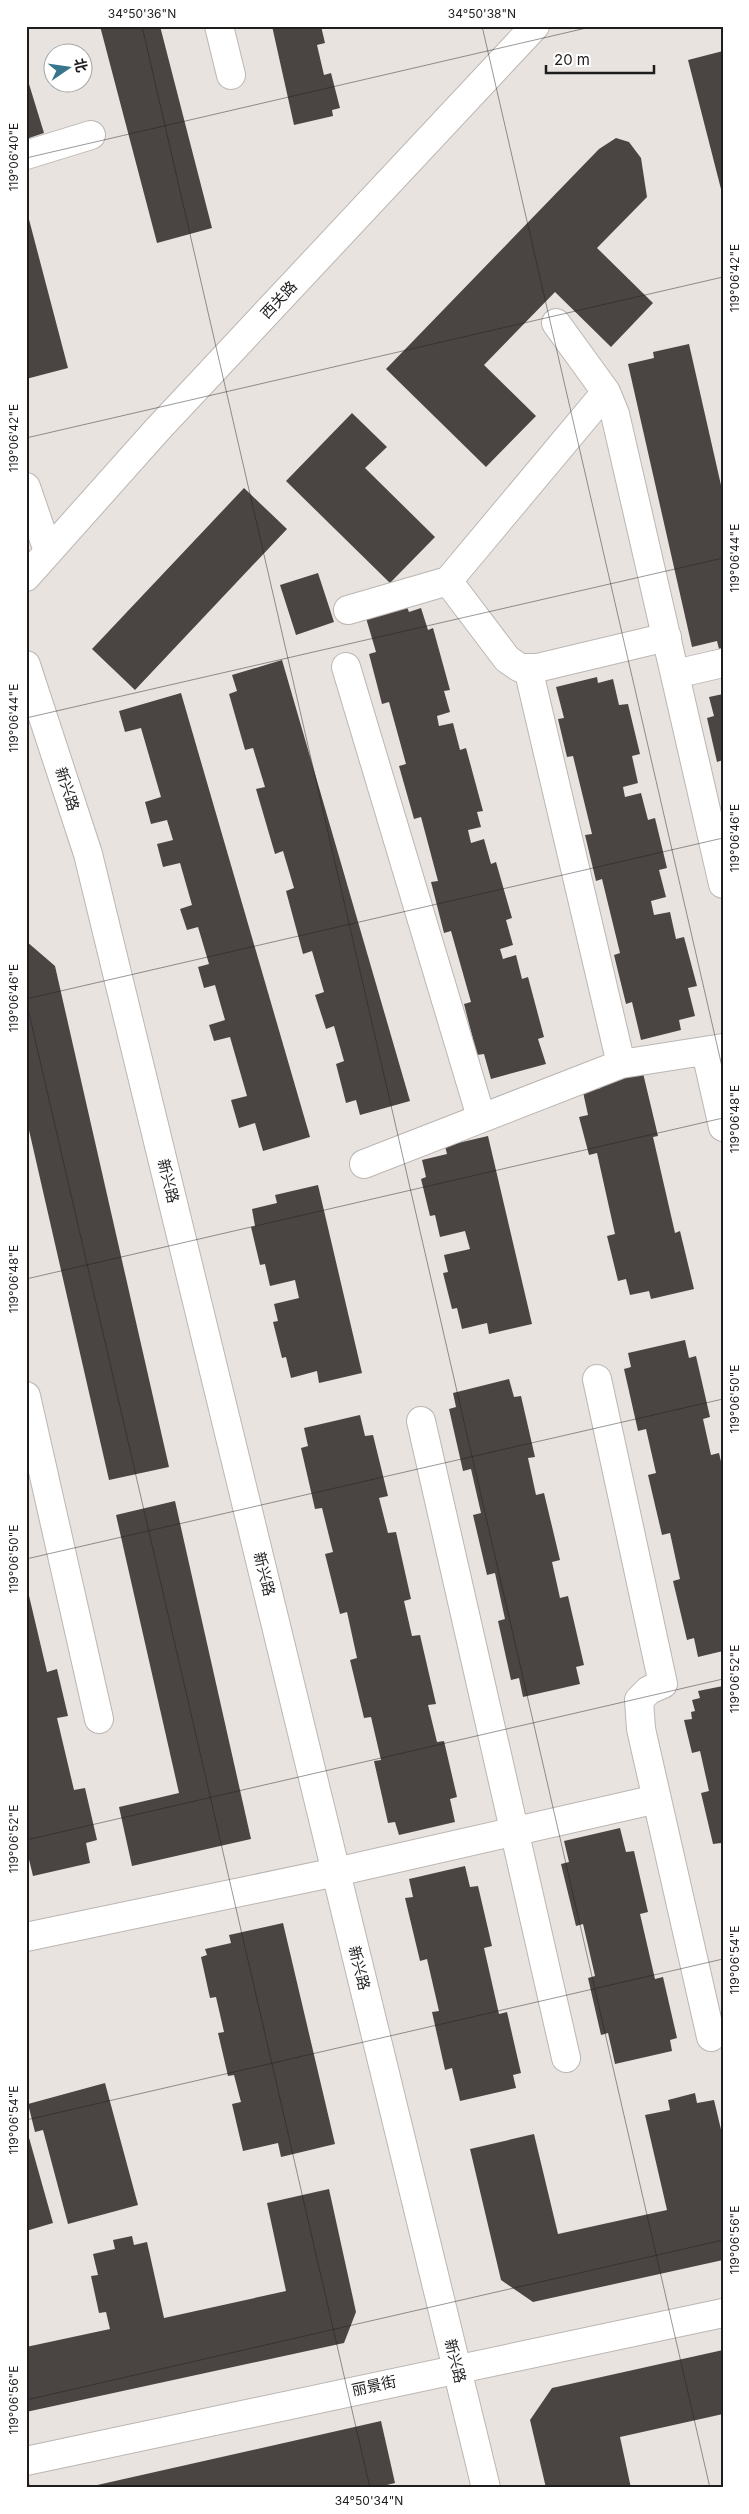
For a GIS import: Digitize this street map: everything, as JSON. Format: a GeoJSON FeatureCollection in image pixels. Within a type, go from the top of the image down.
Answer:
{"type":"FeatureCollection","features":[{"type":"Feature","properties":{"kind":"street"},"geometry":{"type":"LineString","coordinates":[[219,26],[231,74]]}},
{"type":"Feature","properties":{"kind":"street","name":"西关路"},"geometry":{"type":"LineString","coordinates":[[26,577],[157,430],[536,26]]}},
{"type":"Feature","properties":{"kind":"street"},"geometry":{"type":"LineString","coordinates":[[26,155],[91,135]]}},
{"type":"Feature","properties":{"kind":"street"},"geometry":{"type":"LineString","coordinates":[[556,322],[606,392],[615,414],[723,884]]}},
{"type":"Feature","properties":{"kind":"street"},"geometry":{"type":"LineString","coordinates":[[348,610],[448,582],[606,392]]}},
{"type":"Feature","properties":{"kind":"street"},"geometry":{"type":"LineString","coordinates":[[26,487],[48,551]]}},
{"type":"Feature","properties":{"kind":"street"},"geometry":{"type":"LineString","coordinates":[[448,582],[507,659],[520,668],[537,668],[667,636]]}},
{"type":"Feature","properties":{"kind":"street"},"geometry":{"type":"LineString","coordinates":[[675,674],[723,663]]}},
{"type":"Feature","properties":{"kind":"street","name":"新兴路"},"geometry":{"type":"LineString","coordinates":[[26,665],[88,854],[486,2488]]}},
{"type":"Feature","properties":{"kind":"street"},"geometry":{"type":"LineString","coordinates":[[346,667],[481,1117]]}},
{"type":"Feature","properties":{"kind":"street"},"geometry":{"type":"LineString","coordinates":[[528,668],[621,1064]]}},
{"type":"Feature","properties":{"kind":"street"},"geometry":{"type":"LineString","coordinates":[[364,1164],[621,1064],[714,1050],[723,1127]]}},
{"type":"Feature","properties":{"kind":"street"},"geometry":{"type":"LineString","coordinates":[[597,1379],[663,1684],[648,1690],[639,1700],[641,1729],[711,2037]]}},
{"type":"Feature","properties":{"kind":"street"},"geometry":{"type":"LineString","coordinates":[[26,1396],[99,1719]]}},
{"type":"Feature","properties":{"kind":"street"},"geometry":{"type":"LineString","coordinates":[[421,1421],[566,2058]]}},
{"type":"Feature","properties":{"kind":"street"},"geometry":{"type":"LineString","coordinates":[[26,1937],[336,1872],[657,1799]]}},
{"type":"Feature","properties":{"kind":"street","name":"丽景街"},"geometry":{"type":"LineString","coordinates":[[26,2461],[723,2312]]}},
{"type":"Feature","properties":{"kind":"building"},"geometry":{"type":"Polygon","coordinates":[[[100,26],[160,26],[212,228],[157,243],[100,26]]]}},
{"type":"Feature","properties":{"kind":"building"},"geometry":{"type":"Polygon","coordinates":[[[272,26],[321,26],[325,43],[317,45],[324,75],[331,73],[340,108],[332,110],[333,116],[294,125],[272,26]]]}},
{"type":"Feature","properties":{"kind":"building"},"geometry":{"type":"Polygon","coordinates":[[[723,51],[723,193],[722,193],[688,60],[723,51]]]}},
{"type":"Feature","properties":{"kind":"building"},"geometry":{"type":"Polygon","coordinates":[[[29,84],[44,133],[26,139],[26,85],[29,84]]]}},
{"type":"Feature","properties":{"kind":"building"},"geometry":{"type":"Polygon","coordinates":[[[616,138],[629,142],[641,158],[647,197],[597,248],[653,303],[611,347],[555,292],[484,365],[536,416],[486,467],[386,369],[599,149],[616,138]]]}},
{"type":"Feature","properties":{"kind":"building"},"geometry":{"type":"Polygon","coordinates":[[[26,208],[68,368],[26,379],[26,208]]]}},
{"type":"Feature","properties":{"kind":"building"},"geometry":{"type":"Polygon","coordinates":[[[689,344],[723,494],[723,648],[719,649],[717,641],[692,647],[628,364],[654,358],[653,352],[689,344]]]}},
{"type":"Feature","properties":{"kind":"building"},"geometry":{"type":"Polygon","coordinates":[[[352,413],[387,447],[365,468],[435,537],[390,583],[286,481],[352,413]]]}},
{"type":"Feature","properties":{"kind":"building"},"geometry":{"type":"Polygon","coordinates":[[[244,488],[287,529],[135,690],[92,649],[244,488]]]}},
{"type":"Feature","properties":{"kind":"building"},"geometry":{"type":"Polygon","coordinates":[[[318,573],[334,622],[296,635],[280,585],[318,573]]]}},
{"type":"Feature","properties":{"kind":"building"},"geometry":{"type":"Polygon","coordinates":[[[407,607],[409,612],[421,608],[428,630],[433,628],[450,690],[444,691],[450,712],[437,716],[439,726],[453,723],[460,750],[466,748],[483,811],[477,812],[481,827],[468,830],[471,843],[484,839],[491,864],[496,862],[512,918],[506,920],[513,945],[500,949],[503,959],[516,955],[522,979],[528,977],[544,1037],[538,1039],[546,1064],[491,1079],[484,1054],[477,1055],[464,1004],[471,1002],[451,931],[444,933],[431,882],[438,881],[421,817],[414,819],[399,766],[406,764],[389,702],[382,704],[369,654],[376,652],[366,618],[407,607]]]}},
{"type":"Feature","properties":{"kind":"building"},"geometry":{"type":"Polygon","coordinates":[[[282,660],[410,1101],[360,1115],[356,1100],[346,1103],[336,1064],[344,1061],[334,1026],[326,1029],[315,995],[324,992],[312,951],[303,954],[286,891],[294,888],[283,851],[275,854],[256,789],[265,787],[253,748],[245,750],[229,694],[237,691],[232,675],[282,660]]]}},
{"type":"Feature","properties":{"kind":"building"},"geometry":{"type":"Polygon","coordinates":[[[597,677],[598,683],[613,679],[619,705],[628,704],[640,754],[632,756],[638,783],[623,787],[625,797],[641,793],[648,820],[655,818],[667,868],[659,870],[666,897],[651,901],[654,915],[670,912],[676,939],[684,937],[697,986],[688,988],[695,1016],[679,1020],[681,1030],[641,1040],[632,1002],[626,1004],[614,955],[620,953],[602,879],[596,881],[585,835],[592,834],[573,756],[567,757],[558,719],[564,718],[556,687],[597,677]]]}},
{"type":"Feature","properties":{"kind":"building"},"geometry":{"type":"Polygon","coordinates":[[[181,693],[310,1137],[263,1151],[255,1123],[239,1128],[231,1100],[247,1096],[230,1037],[214,1041],[209,1025],[225,1020],[215,985],[204,988],[198,967],[209,964],[198,927],[187,930],[180,909],[192,905],[180,863],[163,867],[157,844],[173,840],[167,820],[151,824],[145,802],[161,797],[141,728],[125,732],[119,711],[181,693]]]}},
{"type":"Feature","properties":{"kind":"building"},"geometry":{"type":"Polygon","coordinates":[[[723,694],[723,760],[717,762],[707,718],[714,716],[709,697],[723,694]]]}},
{"type":"Feature","properties":{"kind":"building"},"geometry":{"type":"Polygon","coordinates":[[[26,941],[55,966],[169,1467],[109,1480],[26,1117],[26,941]]]}},
{"type":"Feature","properties":{"kind":"building"},"geometry":{"type":"Polygon","coordinates":[[[643,1073],[658,1136],[653,1137],[675,1233],[680,1231],[694,1289],[651,1299],[649,1291],[630,1295],[626,1279],[618,1281],[607,1236],[615,1234],[597,1153],[589,1155],[579,1117],[588,1115],[583,1092],[601,1088],[600,1083],[643,1073]]]}},
{"type":"Feature","properties":{"kind":"building"},"geometry":{"type":"Polygon","coordinates":[[[488,1136],[532,1324],[489,1334],[487,1323],[462,1329],[457,1308],[452,1309],[443,1273],[448,1272],[444,1255],[470,1249],[465,1231],[440,1237],[435,1215],[430,1216],[421,1179],[426,1177],[422,1160],[447,1154],[445,1146],[488,1136]]]}},
{"type":"Feature","properties":{"kind":"building"},"geometry":{"type":"Polygon","coordinates":[[[318,1185],[362,1373],[319,1383],[317,1371],[291,1378],[286,1357],[282,1358],[273,1322],[278,1321],[274,1304],[299,1298],[295,1280],[270,1286],[265,1264],[260,1265],[251,1227],[255,1226],[252,1209],[277,1203],[275,1195],[318,1185]]]}},
{"type":"Feature","properties":{"kind":"building"},"geometry":{"type":"Polygon","coordinates":[[[685,1340],[689,1358],[696,1356],[710,1417],[703,1419],[711,1455],[719,1453],[723,1470],[723,1651],[698,1657],[694,1638],[687,1640],[673,1581],[680,1579],[670,1533],[662,1535],[648,1475],[656,1473],[646,1429],[638,1431],[624,1369],[631,1367],[628,1353],[685,1340]]]}},
{"type":"Feature","properties":{"kind":"building"},"geometry":{"type":"Polygon","coordinates":[[[509,1379],[514,1397],[521,1396],[535,1457],[528,1458],[536,1495],[544,1493],[560,1560],[552,1562],[560,1598],[568,1596],[584,1665],[576,1667],[580,1684],[523,1697],[519,1678],[511,1680],[498,1621],[505,1619],[495,1573],[487,1575],[473,1515],[481,1513],[471,1469],[463,1471],[449,1409],[456,1407],[453,1393],[509,1379]]]}},
{"type":"Feature","properties":{"kind":"building"},"geometry":{"type":"Polygon","coordinates":[[[360,1415],[365,1436],[373,1435],[388,1496],[379,1498],[388,1533],[396,1532],[411,1599],[404,1601],[412,1636],[420,1635],[436,1704],[428,1705],[437,1742],[444,1741],[457,1797],[450,1799],[455,1822],[399,1835],[395,1822],[388,1823],[374,1761],[381,1760],[371,1717],[364,1718],[350,1660],[357,1658],[347,1612],[340,1614],[325,1554],[333,1552],[322,1508],[315,1509],[301,1448],[308,1446],[304,1428],[360,1415]]]}},
{"type":"Feature","properties":{"kind":"building"},"geometry":{"type":"Polygon","coordinates":[[[175,1501],[251,1839],[132,1866],[119,1807],[179,1793],[116,1515],[175,1501]]]}},
{"type":"Feature","properties":{"kind":"building"},"geometry":{"type":"Polygon","coordinates":[[[26,1583],[47,1672],[57,1669],[68,1716],[57,1718],[74,1790],[85,1788],[97,1840],[86,1843],[90,1863],[33,1876],[26,1847],[26,1583]]]}},
{"type":"Feature","properties":{"kind":"building"},"geometry":{"type":"Polygon","coordinates":[[[723,1686],[722,1847],[721,1843],[713,1844],[701,1793],[709,1791],[700,1751],[692,1753],[684,1720],[692,1719],[691,1712],[695,1711],[692,1700],[700,1698],[698,1691],[723,1686]]]}},
{"type":"Feature","properties":{"kind":"building"},"geometry":{"type":"Polygon","coordinates":[[[620,1828],[626,1852],[634,1851],[648,1912],[640,1914],[655,1979],[663,1977],[677,2038],[670,2040],[672,2051],[615,2064],[608,2033],[601,2035],[588,1978],[595,1976],[583,1924],[576,1926],[561,1864],[569,1862],[564,1841],[620,1828]]]}},
{"type":"Feature","properties":{"kind":"building"},"geometry":{"type":"Polygon","coordinates":[[[465,1866],[470,1887],[478,1886],[492,1946],[484,1948],[499,2014],[507,2012],[521,2073],[513,2075],[516,2088],[460,2101],[452,2068],[445,2070],[432,2012],[439,2011],[427,1959],[420,1961],[405,1898],[413,1897],[409,1879],[465,1866]]]}},
{"type":"Feature","properties":{"kind":"building"},"geometry":{"type":"Polygon","coordinates":[[[283,1923],[335,2144],[281,2157],[278,2143],[243,2151],[232,2104],[241,2102],[234,2075],[228,2076],[218,2033],[224,2032],[216,1997],[210,1998],[201,1957],[207,1955],[205,1949],[231,1943],[229,1935],[283,1923]]]}},
{"type":"Feature","properties":{"kind":"building"},"geometry":{"type":"Polygon","coordinates":[[[105,2083],[138,2205],[68,2224],[43,2130],[35,2132],[28,2104],[105,2083]]]}},
{"type":"Feature","properties":{"kind":"building"},"geometry":{"type":"Polygon","coordinates":[[[695,2093],[697,2103],[714,2100],[723,2138],[723,2260],[533,2302],[501,2280],[470,2149],[534,2134],[558,2234],[667,2210],[645,2115],[670,2110],[668,2100],[695,2093]]]}},
{"type":"Feature","properties":{"kind":"building"},"geometry":{"type":"Polygon","coordinates":[[[26,2127],[53,2223],[26,2231],[26,2127]]]}},
{"type":"Feature","properties":{"kind":"building"},"geometry":{"type":"Polygon","coordinates":[[[329,2189],[356,2312],[344,2343],[26,2412],[26,2347],[110,2329],[106,2312],[99,2313],[91,2276],[98,2275],[93,2254],[115,2249],[113,2240],[132,2236],[134,2245],[147,2242],[164,2318],[286,2291],[267,2203],[329,2189]]]}},
{"type":"Feature","properties":{"kind":"building"},"geometry":{"type":"Polygon","coordinates":[[[723,2350],[723,2414],[620,2437],[631,2488],[546,2488],[530,2420],[552,2388],[723,2350]]]}},
{"type":"Feature","properties":{"kind":"building"},"geometry":{"type":"Polygon","coordinates":[[[381,2421],[395,2483],[387,2485],[388,2488],[84,2488],[381,2421]]]}}]}
